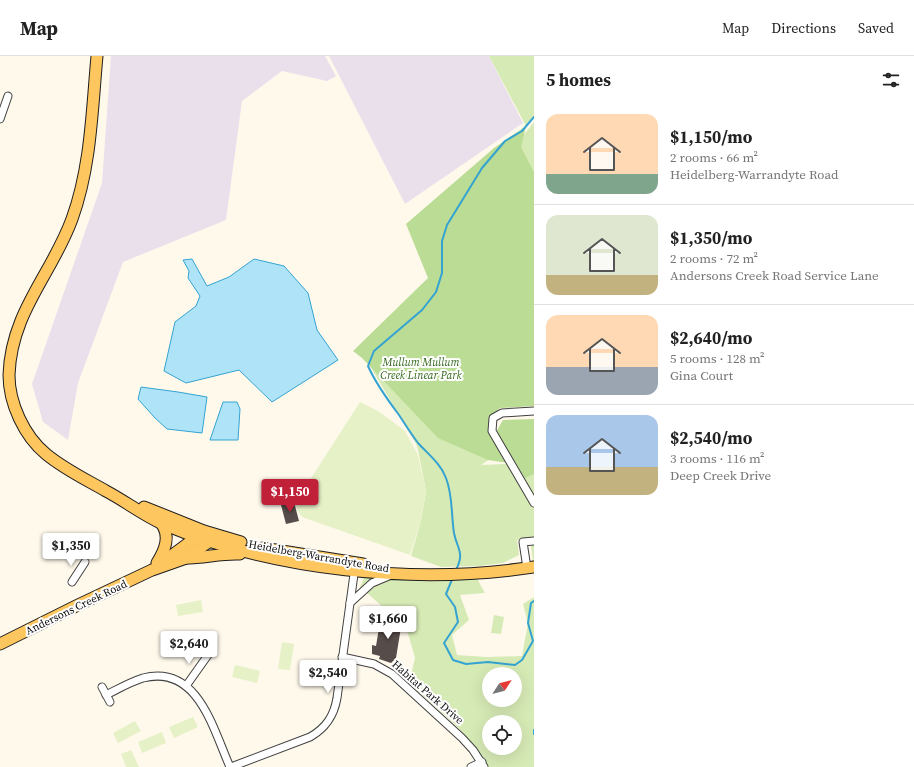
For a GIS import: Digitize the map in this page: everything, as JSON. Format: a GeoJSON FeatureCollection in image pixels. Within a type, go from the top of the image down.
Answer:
{"type":"FeatureCollection","features":[{"type":"Feature","properties":{"kind":"main road","name":"Heidelberg-Warrandyte Road"},"geometry":{"type":"LineString","coordinates":[[97,56],[86,167],[82,190],[72,220],[60,246],[25,309],[13,342],[9,375],[14,403],[27,431],[44,453],[71,471],[161,523],[201,534],[258,555],[316,565],[392,568],[414,574]]}},
{"type":"Feature","properties":{"kind":"main road","name":"Heidelberg-Warrandyte Road"},"geometry":{"type":"LineString","coordinates":[[113,494],[201,534]]}},
{"type":"Feature","properties":{"kind":"main road"},"geometry":{"type":"LineString","coordinates":[[152,570],[165,550],[166,529],[161,523]]}},
{"type":"Feature","properties":{"kind":"main road","name":"Andersons Creek Road"},"geometry":{"type":"LineString","coordinates":[[152,570],[201,534]]}},
{"type":"Feature","properties":{"kind":"main road","name":"Heidelberg-Warrandyte Road"},"geometry":{"type":"LineString","coordinates":[[213,538],[395,574],[440,575],[531,567]]}},
{"type":"Feature","properties":{"kind":"main road","name":"Andersons Creek Road"},"geometry":{"type":"LineString","coordinates":[[0,644],[152,570],[186,558],[213,538]]}},
{"type":"Feature","properties":{"kind":"main road"},"geometry":{"type":"LineString","coordinates":[[186,558],[231,554],[258,555]]}},
{"type":"Feature","properties":{"kind":"street"},"geometry":{"type":"LineString","coordinates":[[0,118],[8,96]]}},
{"type":"Feature","properties":{"kind":"street"},"geometry":{"type":"LineString","coordinates":[[534,411],[502,413],[494,418],[492,431],[534,503]]}},
{"type":"Feature","properties":{"kind":"street"},"geometry":{"type":"LineString","coordinates":[[531,567],[523,542],[534,541]]}},
{"type":"Feature","properties":{"kind":"street"},"geometry":{"type":"LineString","coordinates":[[72,582],[85,562]]}},
{"type":"Feature","properties":{"kind":"street"},"geometry":{"type":"LineString","coordinates":[[106,695],[131,682],[148,677],[181,682],[196,696],[203,706],[230,767],[301,741],[321,730],[331,718],[336,706],[355,566]]}},
{"type":"Feature","properties":{"kind":"street"},"geometry":{"type":"LineString","coordinates":[[350,603],[372,583],[395,574]]}},
{"type":"Feature","properties":{"kind":"street"},"geometry":{"type":"LineString","coordinates":[[186,686],[208,655]]}},
{"type":"Feature","properties":{"kind":"street","name":"Habitat Park Drive"},"geometry":{"type":"LineString","coordinates":[[342,657],[374,664],[392,674],[462,738],[473,750],[483,765]]}},
{"type":"Feature","properties":{"kind":"street"},"geometry":{"type":"LineString","coordinates":[[102,687],[110,702]]}},
{"type":"Feature","properties":{"kind":"street"},"geometry":{"type":"LineString","coordinates":[[471,767],[483,765]]}},
{"type":"Feature","properties":{"kind":"shaded area"},"geometry":{"type":"Polygon","coordinates":[[[111,56],[325,56],[336,76],[327,81],[282,71],[242,101],[226,220],[123,262],[78,383],[68,440],[43,422],[32,384],[102,183],[111,56]]]}},
{"type":"Feature","properties":{"kind":"shaded area"},"geometry":{"type":"Polygon","coordinates":[[[329,56],[489,56],[523,123],[405,204],[329,56]]]}},
{"type":"Feature","properties":{"kind":"green space"},"geometry":{"type":"Polygon","coordinates":[[[489,56],[534,56],[534,116],[526,126],[489,56]]]}},
{"type":"Feature","properties":{"kind":"green space","name":"Mullum Mullum Creek Linear Park"},"geometry":{"type":"Polygon","coordinates":[[[534,122],[534,232],[462,370],[501,452],[481,465],[506,464],[534,467],[534,561],[533,562],[530,538],[517,540],[519,555],[503,563],[479,566],[441,567],[411,556],[421,521],[426,491],[418,450],[416,444],[370,366],[377,353],[440,291],[488,180],[534,122]]]}},
{"type":"Feature","properties":{"kind":"green space","name":"Mullum Mullum Creek Linear Park"},"geometry":{"type":"Polygon","coordinates":[[[526,126],[521,147],[534,172],[534,406],[500,408],[492,415],[489,431],[508,463],[488,460],[438,438],[362,358],[353,351],[428,278],[406,224],[494,148],[526,126]]]}},
{"type":"Feature","properties":{"kind":"green space"},"geometry":{"type":"Polygon","coordinates":[[[360,402],[378,411],[405,431],[418,455],[426,491],[421,521],[410,555],[302,517],[297,510],[299,497],[360,402]]]}},
{"type":"Feature","properties":{"kind":"green space"},"geometry":{"type":"Polygon","coordinates":[[[534,419],[534,474],[525,478],[496,432],[503,420],[534,419]]]}},
{"type":"Feature","properties":{"kind":"green space"},"geometry":{"type":"Polygon","coordinates":[[[474,573],[485,593],[460,595],[469,620],[452,635],[457,655],[486,657],[522,656],[528,623],[523,604],[534,597],[534,767],[488,767],[481,755],[462,732],[442,712],[409,684],[415,658],[401,609],[383,607],[360,587],[365,575],[474,573]]]}},
{"type":"Feature","properties":{"kind":"green space"},"geometry":{"type":"Polygon","coordinates":[[[201,600],[203,612],[178,616],[176,605],[201,600]]]}},
{"type":"Feature","properties":{"kind":"green space"},"geometry":{"type":"Polygon","coordinates":[[[494,615],[504,617],[501,634],[491,633],[494,615]]]}},
{"type":"Feature","properties":{"kind":"green space"},"geometry":{"type":"Polygon","coordinates":[[[282,642],[294,644],[290,670],[278,669],[282,642]]]}},
{"type":"Feature","properties":{"kind":"green space"},"geometry":{"type":"Polygon","coordinates":[[[235,665],[260,671],[257,683],[232,677],[235,665]]]}},
{"type":"Feature","properties":{"kind":"green space"},"geometry":{"type":"Polygon","coordinates":[[[193,717],[198,727],[174,738],[169,727],[193,717]]]}},
{"type":"Feature","properties":{"kind":"green space"},"geometry":{"type":"Polygon","coordinates":[[[135,721],[141,731],[118,743],[113,733],[135,721]]]}},
{"type":"Feature","properties":{"kind":"green space"},"geometry":{"type":"Polygon","coordinates":[[[162,732],[166,743],[142,753],[138,742],[162,732]]]}},
{"type":"Feature","properties":{"kind":"green space"},"geometry":{"type":"Polygon","coordinates":[[[131,750],[139,767],[126,767],[121,754],[131,750]]]}},
{"type":"Feature","properties":{"kind":"water"},"geometry":{"type":"Polygon","coordinates":[[[192,259],[207,286],[229,277],[254,259],[284,266],[308,293],[317,330],[338,360],[272,402],[239,370],[186,383],[164,371],[175,322],[196,306],[200,296],[188,278],[189,271],[183,260],[192,259]]]}},
{"type":"Feature","properties":{"kind":"water"},"geometry":{"type":"Polygon","coordinates":[[[141,387],[207,397],[202,433],[167,429],[138,399],[141,387]]]}},
{"type":"Feature","properties":{"kind":"water"},"geometry":{"type":"Polygon","coordinates":[[[223,402],[237,402],[240,409],[238,440],[210,440],[223,402]]]}},
{"type":"Feature","properties":{"kind":"building"},"geometry":{"type":"Polygon","coordinates":[[[294,502],[299,521],[286,524],[281,505],[294,502]]]}},
{"type":"Feature","properties":{"kind":"building"},"geometry":{"type":"Polygon","coordinates":[[[384,617],[402,621],[396,658],[391,663],[379,659],[380,656],[372,654],[372,645],[376,646],[380,622],[384,623],[384,617]]]}},
{"type":"Feature","properties":{"kind":"waterway"},"geometry":{"type":"LineString","coordinates":[[456,570],[459,564],[460,551],[455,538],[451,498],[444,473],[413,436],[382,391],[368,366],[374,351],[422,310],[436,292],[442,273],[442,241],[447,225],[482,168],[505,141],[522,131],[534,117]]}},
{"type":"Feature","properties":{"kind":"waterway"},"geometry":{"type":"LineString","coordinates":[[453,577],[446,594],[455,607],[458,622],[444,643],[453,660],[466,664],[488,662],[515,665],[522,660],[533,641],[528,623],[531,603],[534,601]]}}]}
